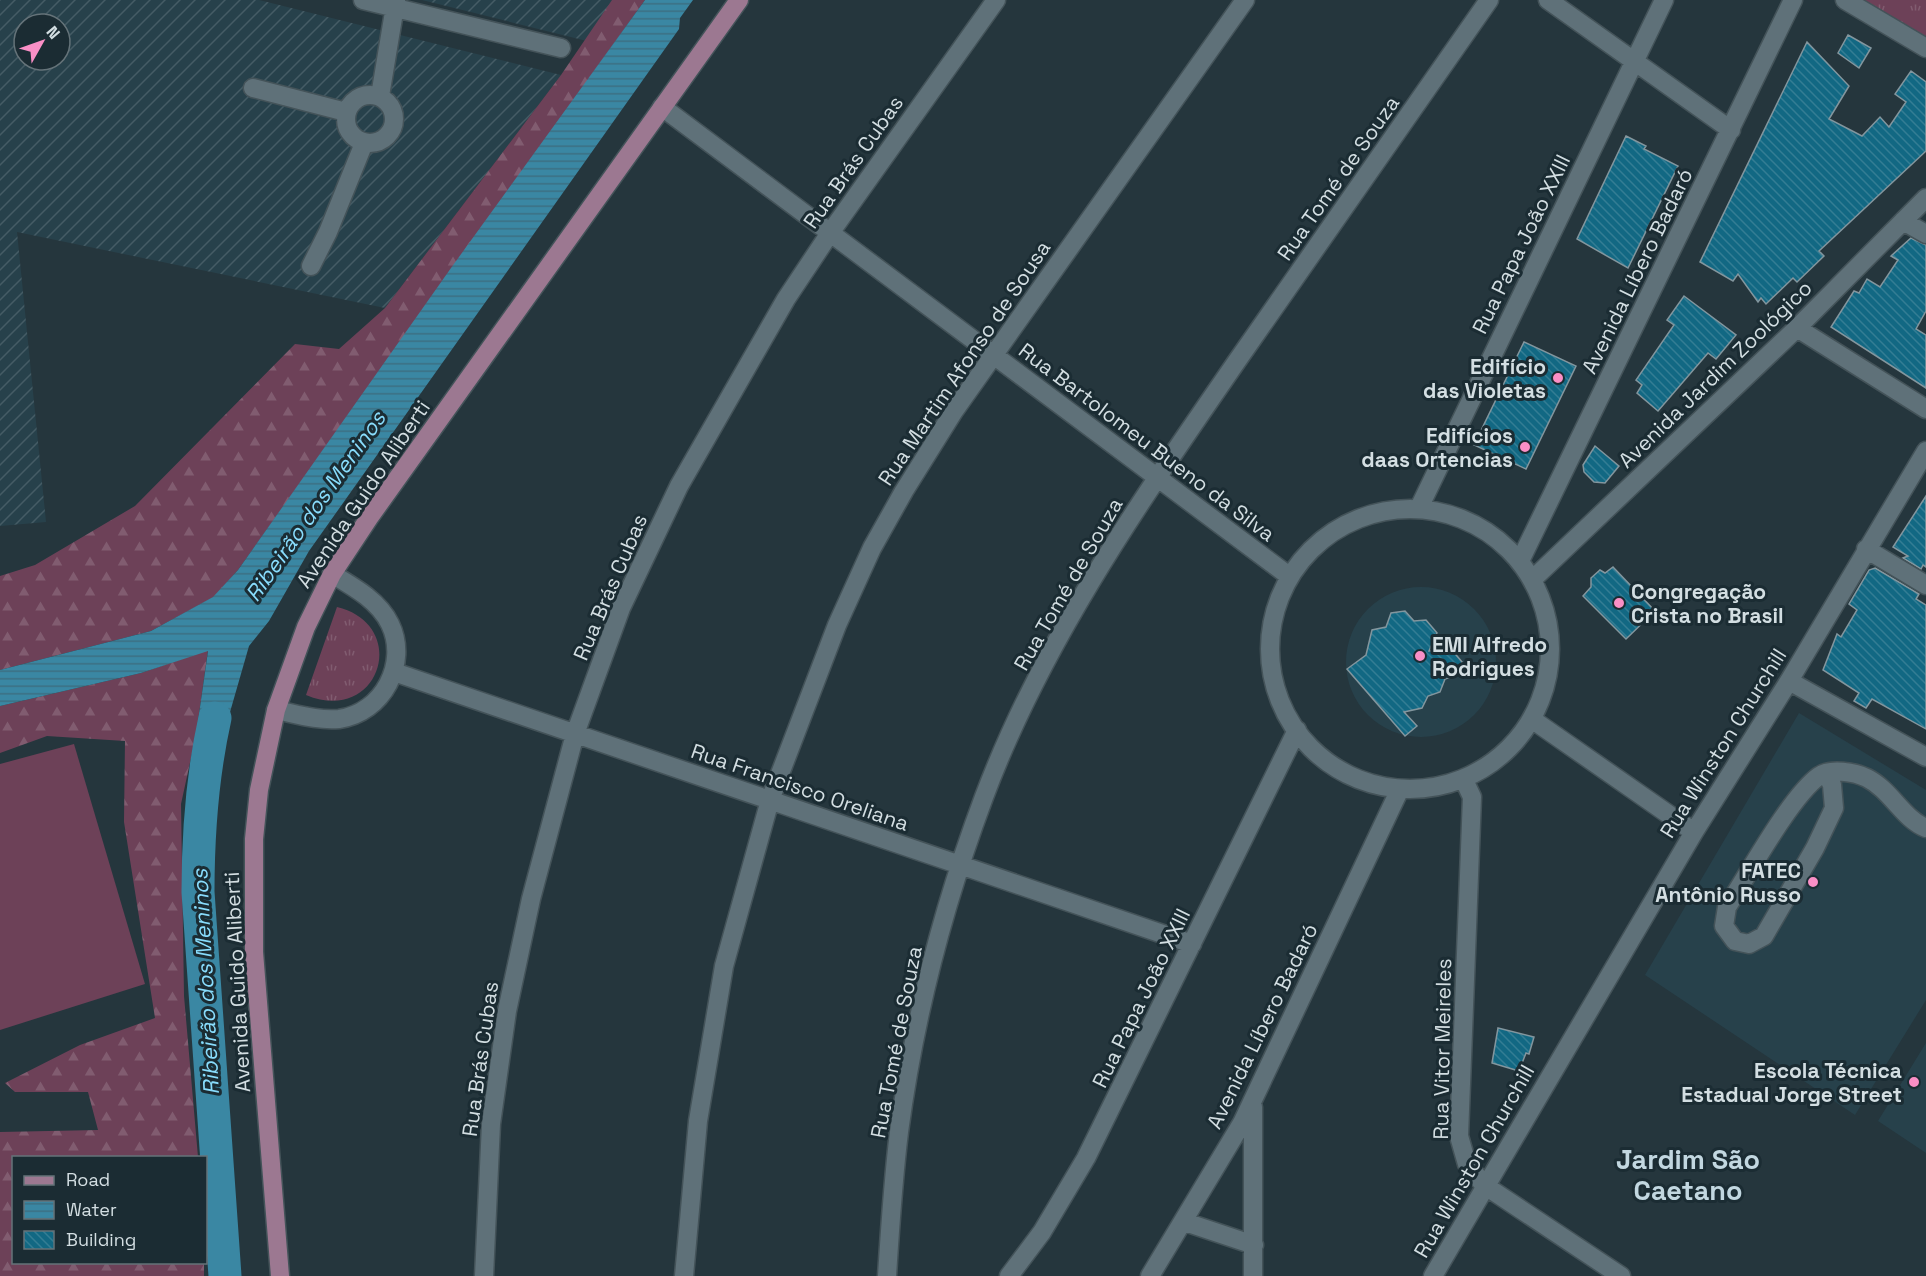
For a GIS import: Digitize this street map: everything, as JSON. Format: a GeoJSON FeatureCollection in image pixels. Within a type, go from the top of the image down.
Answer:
{"type":"FeatureCollection","features":[{"type":"Feature","properties":{"kind":"main road","name":"Avenida Guido Aliberti"},"geometry":{"type":"LineString","coordinates":[[280,1276],[260,1028],[253,874],[259,790],[276,710],[306,627],[332,574],[369,518],[739,0]]}},
{"type":"Feature","properties":{"kind":"street"},"geometry":{"type":"LineString","coordinates":[[363,0],[395,4],[561,48]]}},
{"type":"Feature","properties":{"kind":"street","name":"Rua Brás Cubas"},"geometry":{"type":"LineString","coordinates":[[484,1276],[491,1124],[507,1011],[531,899],[575,734],[621,608],[679,486],[747,364],[830,232],[996,0]]}},
{"type":"Feature","properties":{"kind":"street","name":"Rua Martim Afonso de Sousa"},"geometry":{"type":"LineString","coordinates":[[684,1276],[698,1121],[710,1037],[724,966],[770,801],[837,625],[872,549],[904,491],[993,355],[1245,0]]}},
{"type":"Feature","properties":{"kind":"street","name":"Rua Tomé de Souza"},"geometry":{"type":"LineString","coordinates":[[887,1276],[899,1133],[908,1074],[937,947],[960,865],[985,794],[1048,659],[1078,602],[1157,477],[1489,0]]}},
{"type":"Feature","properties":{"kind":"street"},"geometry":{"type":"LineString","coordinates":[[1548,0],[1731,130]]}},
{"type":"Feature","properties":{"kind":"street","name":"Rua Papa João XXIII"},"geometry":{"type":"LineString","coordinates":[[1419,508],[1664,0]]}},
{"type":"Feature","properties":{"kind":"street","name":"Avenida Líbero Badaró"},"geometry":{"type":"LineString","coordinates":[[1520,561],[1731,130],[1792,0]]}},
{"type":"Feature","properties":{"kind":"street"},"geometry":{"type":"LineString","coordinates":[[1845,0],[1926,48]]}},
{"type":"Feature","properties":{"kind":"street"},"geometry":{"type":"LineString","coordinates":[[380,96],[395,4]]}},
{"type":"Feature","properties":{"kind":"street"},"geometry":{"type":"LineString","coordinates":[[253,88],[346,112]]}},
{"type":"Feature","properties":{"kind":"street"},"geometry":{"type":"LineString","coordinates":[[380,96],[393,109],[394,127],[382,141],[364,143],[349,131],[346,112],[360,97],[380,96]]}},
{"type":"Feature","properties":{"kind":"street","name":"Rua Bartolomeu Bueno da Silva"},"geometry":{"type":"LineString","coordinates":[[662,107],[1289,576]]}},
{"type":"Feature","properties":{"kind":"street"},"geometry":{"type":"LineString","coordinates":[[311,266],[328,232],[364,143]]}},
{"type":"Feature","properties":{"kind":"street","name":"Avenida Jardim Zoológico"},"geometry":{"type":"LineString","coordinates":[[1533,579],[1797,328],[1926,198]]}},
{"type":"Feature","properties":{"kind":"street"},"geometry":{"type":"LineString","coordinates":[[1903,221],[1926,234]]}},
{"type":"Feature","properties":{"kind":"street"},"geometry":{"type":"LineString","coordinates":[[1797,328],[1926,409]]}},
{"type":"Feature","properties":{"kind":"street","name":"Rua Winston Churchill"},"geometry":{"type":"LineString","coordinates":[[1433,1276],[1484,1185],[1694,832],[1789,681],[1926,451]]}},
{"type":"Feature","properties":{"kind":"street"},"geometry":{"type":"LineString","coordinates":[[1419,508],[1457,516],[1492,534],[1520,561],[1533,579],[1544,606],[1551,635],[1551,655],[1545,693],[1533,720],[1503,756],[1464,780],[1436,788],[1400,789],[1371,785],[1336,769],[1306,744],[1284,712],[1272,675],[1270,636],[1278,598],[1289,576],[1321,539],[1351,521],[1384,510],[1419,508]]}},
{"type":"Feature","properties":{"kind":"street"},"geometry":{"type":"LineString","coordinates":[[1866,549],[1926,585]]}},
{"type":"Feature","properties":{"kind":"street"},"geometry":{"type":"LineString","coordinates":[[276,710],[323,719],[353,715],[375,702],[394,672],[397,651],[390,623],[376,605],[357,589],[332,574]]}},
{"type":"Feature","properties":{"kind":"street","name":"Rua Francisco Oreliana"},"geometry":{"type":"LineString","coordinates":[[394,672],[1192,944]]}},
{"type":"Feature","properties":{"kind":"street"},"geometry":{"type":"LineString","coordinates":[[1789,681],[1926,757]]}},
{"type":"Feature","properties":{"kind":"street"},"geometry":{"type":"LineString","coordinates":[[1533,720],[1694,832]]}},
{"type":"Feature","properties":{"kind":"street","name":"Rua Papa João XXIII"},"geometry":{"type":"LineString","coordinates":[[1009,1276],[1041,1232],[1086,1158],[1297,730]]}},
{"type":"Feature","properties":{"kind":"street"},"geometry":{"type":"LineString","coordinates":[[1826,773],[1832,785],[1834,808],[1815,848],[1764,936],[1749,944],[1735,942],[1724,926],[1727,907],[1796,800],[1818,777],[1826,773],[1840,772],[1867,778],[1893,798],[1919,826],[1926,828]]}},
{"type":"Feature","properties":{"kind":"street","name":"Rua Vitor Meireles"},"geometry":{"type":"LineString","coordinates":[[1464,780],[1472,797],[1459,1136],[1467,1164],[1484,1185],[1622,1276]]}},
{"type":"Feature","properties":{"kind":"street","name":"Avenida Líbero Badaró"},"geometry":{"type":"LineString","coordinates":[[1150,1276],[1185,1222],[1253,1100],[1400,789]]}},
{"type":"Feature","properties":{"kind":"street"},"geometry":{"type":"LineString","coordinates":[[1253,1100],[1253,1276]]}},
{"type":"Feature","properties":{"kind":"street"},"geometry":{"type":"LineString","coordinates":[[1185,1222],[1254,1245]]}},
{"type":"Feature","properties":{"kind":"shaded area"},"geometry":{"type":"Polygon","coordinates":[[[0,0],[259,0],[561,75],[385,308],[17,232],[46,522],[0,526],[0,0]]]}},
{"type":"Feature","properties":{"kind":"shaded area"},"geometry":{"type":"Polygon","coordinates":[[[422,0],[626,0],[595,43],[422,0]]]}},
{"type":"Feature","properties":{"kind":"shaded area","name":"EMI Alfredo Rodrigues"},"geometry":{"type":"Polygon","coordinates":[[[1421,587],[1450,592],[1463,599],[1474,609],[1484,620],[1491,633],[1496,662],[1491,691],[1484,704],[1474,715],[1463,725],[1450,732],[1421,737],[1392,732],[1379,725],[1368,715],[1358,704],[1351,691],[1346,662],[1351,633],[1358,620],[1368,609],[1379,599],[1392,592],[1421,587]]]}},
{"type":"Feature","properties":{"kind":"shaded area","name":"FATEC Antônio Russo"},"geometry":{"type":"Polygon","coordinates":[[[1799,713],[1926,790],[1926,1000],[1855,1115],[1645,975],[1799,713]]]}},
{"type":"Feature","properties":{"kind":"shaded area","name":"Escola Técnica Estadual Jorge Street"},"geometry":{"type":"Polygon","coordinates":[[[1926,1043],[1926,1153],[1878,1121],[1926,1043]]]}},
{"type":"Feature","properties":{"kind":"green space"},"geometry":{"type":"Polygon","coordinates":[[[612,0],[645,0],[238,570],[214,597],[151,631],[0,670],[0,576],[35,565],[135,506],[295,344],[339,349],[385,308],[561,75],[612,0]]]}},
{"type":"Feature","properties":{"kind":"green space"},"geometry":{"type":"Polygon","coordinates":[[[1864,0],[1926,0],[1926,37],[1864,0]]]}},
{"type":"Feature","properties":{"kind":"green space"},"geometry":{"type":"Polygon","coordinates":[[[337,607],[360,617],[374,633],[379,651],[377,669],[368,686],[352,697],[332,701],[306,695],[337,607]]]}},
{"type":"Feature","properties":{"kind":"green space"},"geometry":{"type":"Polygon","coordinates":[[[208,650],[196,735],[181,804],[184,996],[198,1156],[12,1156],[12,1264],[204,1264],[204,1276],[0,1276],[0,1132],[98,1130],[88,1092],[15,1092],[5,1083],[80,1045],[155,1018],[124,822],[125,741],[47,736],[0,753],[0,706],[141,673],[208,650]]]}},
{"type":"Feature","properties":{"kind":"green space"},"geometry":{"type":"Polygon","coordinates":[[[74,744],[145,984],[0,1030],[0,764],[74,744]]]}},
{"type":"Feature","properties":{"kind":"water"},"geometry":{"type":"Polygon","coordinates":[[[645,0],[693,0],[680,18],[679,29],[309,551],[269,621],[249,646],[226,726],[205,763],[196,735],[208,651],[141,673],[0,706],[0,670],[151,631],[213,597],[238,570],[451,268],[645,0]]]}},
{"type":"Feature","properties":{"kind":"building"},"geometry":{"type":"Polygon","coordinates":[[[1848,35],[1871,48],[1859,68],[1838,53],[1848,35]]]}},
{"type":"Feature","properties":{"kind":"building"},"geometry":{"type":"Polygon","coordinates":[[[1807,42],[1849,86],[1829,119],[1862,136],[1880,117],[1889,127],[1906,102],[1895,94],[1911,71],[1926,82],[1926,151],[1819,251],[1824,256],[1797,282],[1793,278],[1766,304],[1761,298],[1758,302],[1738,274],[1733,281],[1700,262],[1807,42]]]}},
{"type":"Feature","properties":{"kind":"building"},"geometry":{"type":"Polygon","coordinates":[[[1626,136],[1646,146],[1644,149],[1678,166],[1628,268],[1577,239],[1626,136]]]}},
{"type":"Feature","properties":{"kind":"building"},"geometry":{"type":"Polygon","coordinates":[[[1911,238],[1926,245],[1926,311],[1916,329],[1926,335],[1926,388],[1831,327],[1854,291],[1859,293],[1867,279],[1880,287],[1898,260],[1891,256],[1911,238]]]}},
{"type":"Feature","properties":{"kind":"building"},"geometry":{"type":"Polygon","coordinates":[[[1684,296],[1736,335],[1716,359],[1708,353],[1658,411],[1637,393],[1642,385],[1636,380],[1674,325],[1667,320],[1684,296]]]}},
{"type":"Feature","properties":{"kind":"building"},"geometry":{"type":"Polygon","coordinates":[[[1524,342],[1576,366],[1526,469],[1474,445],[1524,342]]]}},
{"type":"Feature","properties":{"kind":"building"},"geometry":{"type":"Polygon","coordinates":[[[1595,446],[1619,466],[1605,483],[1594,482],[1584,472],[1583,465],[1595,446]]]}},
{"type":"Feature","properties":{"kind":"building"},"geometry":{"type":"Polygon","coordinates":[[[1926,496],[1926,567],[1923,565],[1921,569],[1903,558],[1908,556],[1893,547],[1926,496]]]}},
{"type":"Feature","properties":{"kind":"building","name":"Congregação Crista no Brasil"},"geometry":{"type":"Polygon","coordinates":[[[1613,567],[1655,611],[1626,639],[1583,596],[1591,587],[1591,578],[1600,570],[1605,573],[1613,567]]]}},
{"type":"Feature","properties":{"kind":"building"},"geometry":{"type":"Polygon","coordinates":[[[1875,568],[1919,594],[1916,599],[1926,605],[1926,729],[1872,699],[1866,708],[1854,701],[1859,693],[1823,670],[1837,634],[1841,637],[1857,610],[1849,604],[1869,570],[1875,568]]]}},
{"type":"Feature","properties":{"kind":"building"},"geometry":{"type":"Polygon","coordinates":[[[1405,611],[1414,621],[1426,620],[1437,633],[1429,651],[1452,650],[1462,662],[1457,675],[1445,679],[1440,692],[1428,696],[1422,708],[1404,712],[1417,726],[1405,736],[1347,669],[1366,655],[1372,630],[1386,627],[1391,613],[1405,611]]]}},
{"type":"Feature","properties":{"kind":"building"},"geometry":{"type":"Polygon","coordinates":[[[1498,1028],[1534,1037],[1529,1054],[1526,1053],[1519,1071],[1492,1063],[1498,1028]]]}},
{"type":"Feature","properties":{"kind":"waterway","name":"Ribeirão dos Meninos"},"geometry":{"type":"LineString","coordinates":[[215,718],[202,805],[198,892],[225,1276]]}},
{"type":"Feature","properties":{"kind":"place","name":"Edifício das Violetas"},"geometry":{"type":"Point","coordinates":[1558,378]}},
{"type":"Feature","properties":{"kind":"place","name":"Edifícios daas Ortencias"},"geometry":{"type":"Point","coordinates":[1525,447]}},
{"type":"Feature","properties":{"kind":"place","name":"Congregação Crista no Brasil"},"geometry":{"type":"Point","coordinates":[1619,603]}},
{"type":"Feature","properties":{"kind":"place","name":"EMI Alfredo Rodrigues"},"geometry":{"type":"Point","coordinates":[1420,656]}},
{"type":"Feature","properties":{"kind":"place","name":"FATEC Antônio Russo"},"geometry":{"type":"Point","coordinates":[1813,882]}},
{"type":"Feature","properties":{"kind":"place","name":"Escola Técnica Estadual Jorge Street"},"geometry":{"type":"Point","coordinates":[1914,1082]}},
{"type":"Feature","properties":{"kind":"district","name":"Jardim São Caetano"},"geometry":{"type":"Point","coordinates":[1688,1174]}}]}
